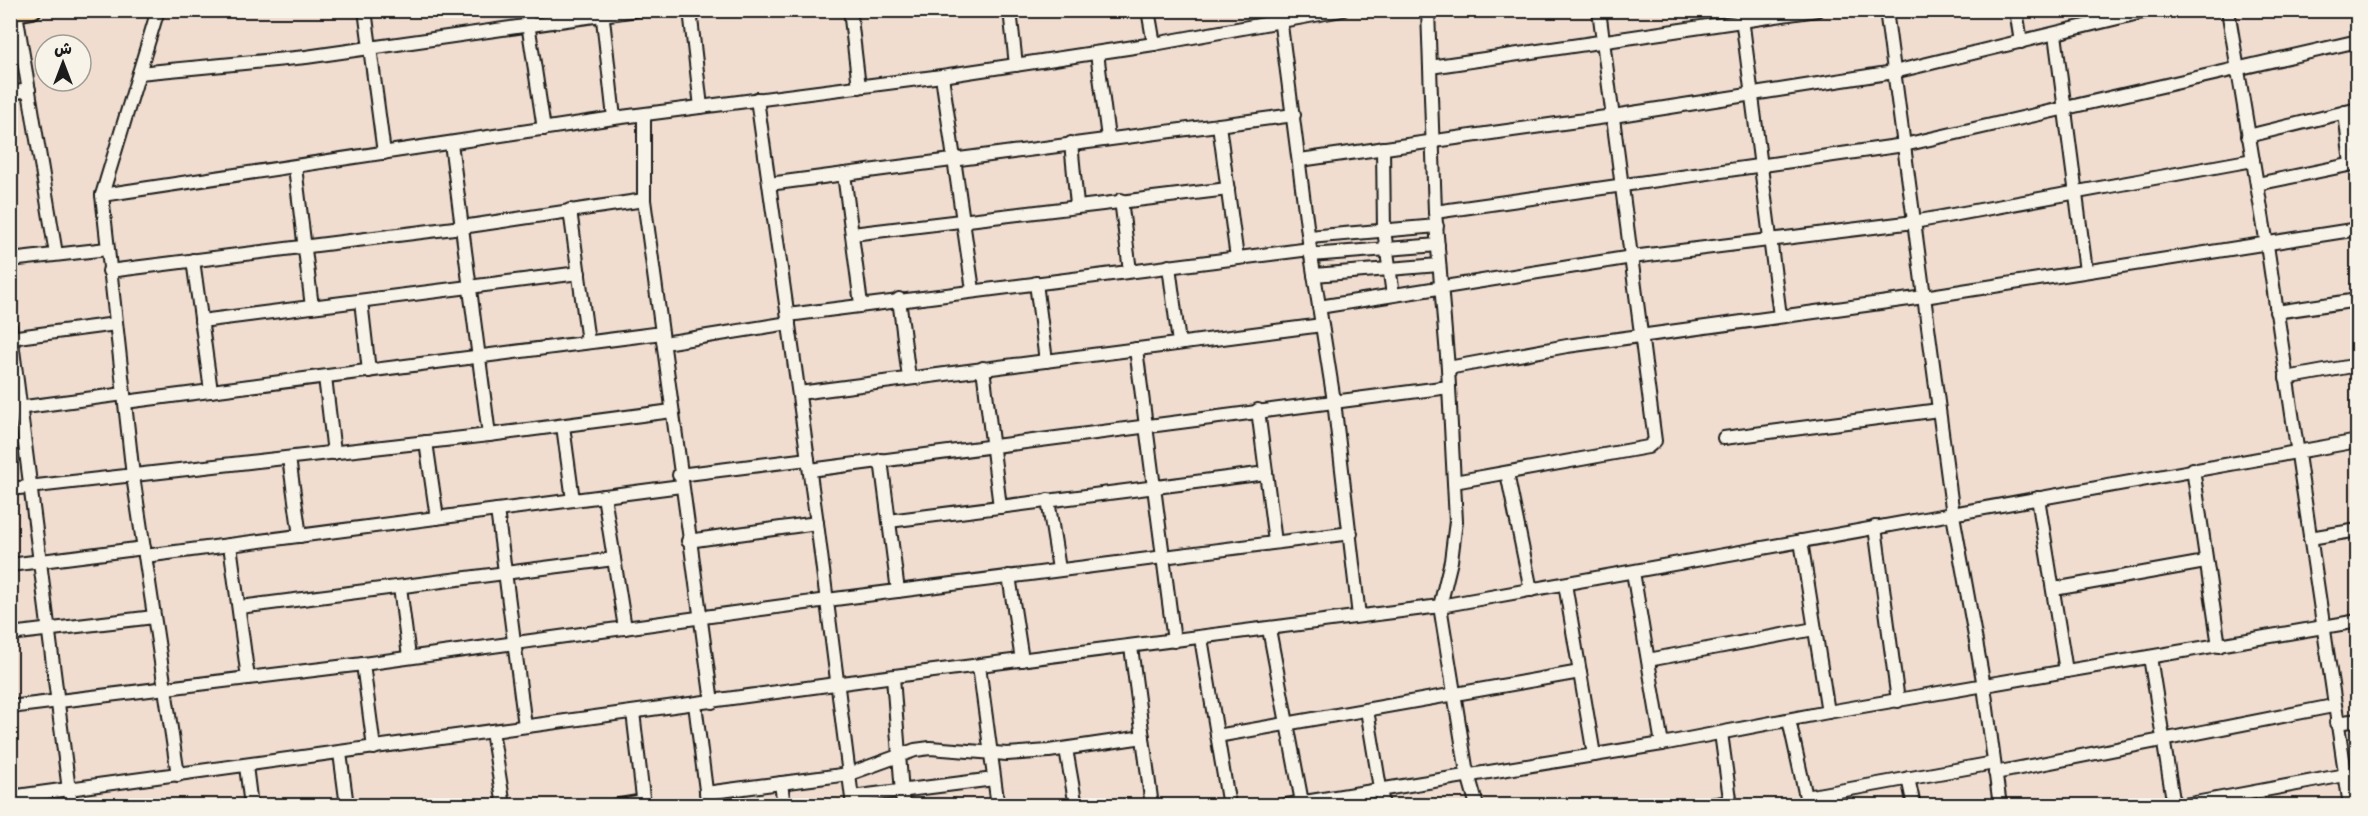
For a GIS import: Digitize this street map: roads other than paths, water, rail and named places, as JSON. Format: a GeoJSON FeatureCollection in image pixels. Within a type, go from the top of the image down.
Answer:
{"type":"FeatureCollection","features":[{"type":"Feature","properties":{"kind":"street"},"geometry":{"type":"LineString","coordinates":[[158,10],[102,195],[133,476],[178,775]]}},
{"type":"Feature","properties":{"kind":"street"},"geometry":{"type":"LineString","coordinates":[[365,10],[384,153]]}},
{"type":"Feature","properties":{"kind":"street"},"geometry":{"type":"LineString","coordinates":[[526,10],[544,129]]}},
{"type":"Feature","properties":{"kind":"street"},"geometry":{"type":"LineString","coordinates":[[139,73],[253,63],[602,13],[637,10]]}},
{"type":"Feature","properties":{"kind":"street"},"geometry":{"type":"LineString","coordinates":[[690,10],[701,106]]}},
{"type":"Feature","properties":{"kind":"street"},"geometry":{"type":"LineString","coordinates":[[850,10],[859,87]]}},
{"type":"Feature","properties":{"kind":"street"},"geometry":{"type":"LineString","coordinates":[[1010,10],[1016,65]]}},
{"type":"Feature","properties":{"kind":"street"},"geometry":{"type":"LineString","coordinates":[[1148,10],[1154,44]]}},
{"type":"Feature","properties":{"kind":"street"},"geometry":{"type":"LineString","coordinates":[[102,195],[614,118],[942,76],[1097,53],[1154,44],[1280,16],[1342,10]]}},
{"type":"Feature","properties":{"kind":"street"},"geometry":{"type":"LineString","coordinates":[[1428,10],[1435,212],[1448,368],[1454,482],[1454,543],[1440,606],[1469,776],[1477,806]]}},
{"type":"Feature","properties":{"kind":"street"},"geometry":{"type":"LineString","coordinates":[[1454,482],[1653,445],[1656,436],[1599,10]]}},
{"type":"Feature","properties":{"kind":"street"},"geometry":{"type":"LineString","coordinates":[[1430,67],[1603,42],[1741,16],[1817,10]]}},
{"type":"Feature","properties":{"kind":"street"},"geometry":{"type":"LineString","coordinates":[[1886,10],[1953,514],[1983,686],[2000,806]]}},
{"type":"Feature","properties":{"kind":"street"},"geometry":{"type":"LineString","coordinates":[[2016,10],[2021,42]]}},
{"type":"Feature","properties":{"kind":"street"},"geometry":{"type":"LineString","coordinates":[[2228,10],[2267,245],[2333,706],[2345,775],[2352,797]]}},
{"type":"Feature","properties":{"kind":"street"},"geometry":{"type":"LineString","coordinates":[[1300,160],[1613,116],[1894,72],[2146,11]]}},
{"type":"Feature","properties":{"kind":"street"},"geometry":{"type":"LineString","coordinates":[[24,12],[29,90],[56,254]]}},
{"type":"Feature","properties":{"kind":"street"},"geometry":{"type":"LineString","coordinates":[[602,13],[614,118]]}},
{"type":"Feature","properties":{"kind":"street"},"geometry":{"type":"LineString","coordinates":[[1280,16],[1310,247],[1334,401],[1359,616]]}},
{"type":"Feature","properties":{"kind":"street"},"geometry":{"type":"LineString","coordinates":[[1741,16],[1780,316]]}},
{"type":"Feature","properties":{"kind":"street"},"geometry":{"type":"LineString","coordinates":[[2055,33],[2086,271]]}},
{"type":"Feature","properties":{"kind":"street"},"geometry":{"type":"LineString","coordinates":[[1435,212],[1761,168],[1904,145],[2358,41]]}},
{"type":"Feature","properties":{"kind":"street"},"geometry":{"type":"LineString","coordinates":[[1097,53],[1108,138]]}},
{"type":"Feature","properties":{"kind":"street"},"geometry":{"type":"LineString","coordinates":[[942,76],[973,290]]}},
{"type":"Feature","properties":{"kind":"street"},"geometry":{"type":"LineString","coordinates":[[10,93],[29,90]]}},
{"type":"Feature","properties":{"kind":"street"},"geometry":{"type":"LineString","coordinates":[[757,99],[839,684],[852,801],[902,791],[994,779]]}},
{"type":"Feature","properties":{"kind":"street"},"geometry":{"type":"LineString","coordinates":[[2248,136],[2358,109]]}},
{"type":"Feature","properties":{"kind":"street"},"geometry":{"type":"LineString","coordinates":[[2257,184],[2354,164],[2345,112]]}},
{"type":"Feature","properties":{"kind":"street"},"geometry":{"type":"LineString","coordinates":[[644,115],[644,200],[688,541],[712,702]]}},
{"type":"Feature","properties":{"kind":"street"},"geometry":{"type":"LineString","coordinates":[[769,184],[1294,115]]}},
{"type":"Feature","properties":{"kind":"street"},"geometry":{"type":"LineString","coordinates":[[1219,125],[1237,258]]}},
{"type":"Feature","properties":{"kind":"street"},"geometry":{"type":"LineString","coordinates":[[451,143],[477,358],[489,435]]}},
{"type":"Feature","properties":{"kind":"street"},"geometry":{"type":"LineString","coordinates":[[1071,143],[1077,205]]}},
{"type":"Feature","properties":{"kind":"street"},"geometry":{"type":"LineString","coordinates":[[1383,148],[1384,230],[1393,295]]}},
{"type":"Feature","properties":{"kind":"street"},"geometry":{"type":"LineString","coordinates":[[1319,307],[1632,257],[1770,238],[1914,222],[2253,160]]}},
{"type":"Feature","properties":{"kind":"street"},"geometry":{"type":"LineString","coordinates":[[295,166],[312,307]]}},
{"type":"Feature","properties":{"kind":"street"},"geometry":{"type":"LineString","coordinates":[[844,174],[861,304]]}},
{"type":"Feature","properties":{"kind":"street"},"geometry":{"type":"LineString","coordinates":[[852,234],[1077,205],[1228,189]]}},
{"type":"Feature","properties":{"kind":"street"},"geometry":{"type":"LineString","coordinates":[[109,271],[462,227],[644,200]]}},
{"type":"Feature","properties":{"kind":"street"},"geometry":{"type":"LineString","coordinates":[[1121,200],[1130,271]]}},
{"type":"Feature","properties":{"kind":"street"},"geometry":{"type":"LineString","coordinates":[[570,210],[588,342]]}},
{"type":"Feature","properties":{"kind":"street"},"geometry":{"type":"LineString","coordinates":[[16,408],[211,391],[588,342],[663,338],[789,319],[861,304],[1237,258],[1310,247],[1384,230],[1437,226]]}},
{"type":"Feature","properties":{"kind":"street"},"geometry":{"type":"LineString","coordinates":[[1448,368],[1568,346],[1924,297],[2267,245],[2358,228]]}},
{"type":"Feature","properties":{"kind":"street"},"geometry":{"type":"LineString","coordinates":[[1310,247],[1386,249],[1438,245]]}},
{"type":"Feature","properties":{"kind":"street"},"geometry":{"type":"LineString","coordinates":[[10,260],[107,249]]}},
{"type":"Feature","properties":{"kind":"street"},"geometry":{"type":"LineString","coordinates":[[193,260],[211,391]]}},
{"type":"Feature","properties":{"kind":"street"},"geometry":{"type":"LineString","coordinates":[[1314,275],[1439,265]]}},
{"type":"Feature","properties":{"kind":"street"},"geometry":{"type":"LineString","coordinates":[[1169,266],[1179,343]]}},
{"type":"Feature","properties":{"kind":"street"},"geometry":{"type":"LineString","coordinates":[[201,321],[579,273]]}},
{"type":"Feature","properties":{"kind":"street"},"geometry":{"type":"LineString","coordinates":[[1036,283],[1046,361]]}},
{"type":"Feature","properties":{"kind":"street"},"geometry":{"type":"LineString","coordinates":[[899,299],[909,378]]}},
{"type":"Feature","properties":{"kind":"street"},"geometry":{"type":"LineString","coordinates":[[2276,312],[2358,300]]}},
{"type":"Feature","properties":{"kind":"street"},"geometry":{"type":"LineString","coordinates":[[361,301],[369,371]]}},
{"type":"Feature","properties":{"kind":"street"},"geometry":{"type":"LineString","coordinates":[[71,806],[30,487],[16,408],[11,334],[116,324]]}},
{"type":"Feature","properties":{"kind":"street"},"geometry":{"type":"LineString","coordinates":[[799,393],[1322,325]]}},
{"type":"Feature","properties":{"kind":"street"},"geometry":{"type":"LineString","coordinates":[[1136,349],[1174,641]]}},
{"type":"Feature","properties":{"kind":"street"},"geometry":{"type":"LineString","coordinates":[[2286,378],[2358,365]]}},
{"type":"Feature","properties":{"kind":"street"},"geometry":{"type":"LineString","coordinates":[[983,368],[1000,507]]}},
{"type":"Feature","properties":{"kind":"street"},"geometry":{"type":"LineString","coordinates":[[325,376],[334,453]]}},
{"type":"Feature","properties":{"kind":"street"},"geometry":{"type":"LineString","coordinates":[[10,565],[230,545],[604,496],[680,481],[809,464],[882,460],[1146,424],[1449,387]]}},
{"type":"Feature","properties":{"kind":"street"},"geometry":{"type":"LineString","coordinates":[[1258,410],[1275,542]]}},
{"type":"Feature","properties":{"kind":"street"},"geometry":{"type":"LineString","coordinates":[[1724,438],[1939,410]]}},
{"type":"Feature","properties":{"kind":"street"},"geometry":{"type":"LineString","coordinates":[[10,489],[489,435],[672,411]]}},
{"type":"Feature","properties":{"kind":"street"},"geometry":{"type":"LineString","coordinates":[[563,426],[573,500]]}},
{"type":"Feature","properties":{"kind":"street"},"geometry":{"type":"LineString","coordinates":[[10,797],[893,676],[1440,606],[2358,441]]}},
{"type":"Feature","properties":{"kind":"street"},"geometry":{"type":"LineString","coordinates":[[426,442],[437,518]]}},
{"type":"Feature","properties":{"kind":"street"},"geometry":{"type":"LineString","coordinates":[[289,458],[300,536]]}},
{"type":"Feature","properties":{"kind":"street"},"geometry":{"type":"LineString","coordinates":[[882,460],[898,591]]}},
{"type":"Feature","properties":{"kind":"street"},"geometry":{"type":"LineString","coordinates":[[2193,469],[2219,646]]}},
{"type":"Feature","properties":{"kind":"street"},"geometry":{"type":"LineString","coordinates":[[889,521],[1266,473]]}},
{"type":"Feature","properties":{"kind":"street"},"geometry":{"type":"LineString","coordinates":[[1507,473],[1531,590]]}},
{"type":"Feature","properties":{"kind":"street"},"geometry":{"type":"LineString","coordinates":[[604,496],[625,628]]}},
{"type":"Feature","properties":{"kind":"street"},"geometry":{"type":"LineString","coordinates":[[2038,498],[2066,671]]}},
{"type":"Feature","properties":{"kind":"street"},"geometry":{"type":"LineString","coordinates":[[1048,500],[1059,569]]}},
{"type":"Feature","properties":{"kind":"street"},"geometry":{"type":"LineString","coordinates":[[497,510],[525,726]]}},
{"type":"Feature","properties":{"kind":"street"},"geometry":{"type":"LineString","coordinates":[[688,541],[817,523]]}},
{"type":"Feature","properties":{"kind":"street"},"geometry":{"type":"LineString","coordinates":[[1875,527],[1898,701]]}},
{"type":"Feature","properties":{"kind":"street"},"geometry":{"type":"LineString","coordinates":[[2310,538],[2358,530]]}},
{"type":"Feature","properties":{"kind":"street"},"geometry":{"type":"LineString","coordinates":[[10,707],[363,664],[1059,569],[1350,533]]}},
{"type":"Feature","properties":{"kind":"street"},"geometry":{"type":"LineString","coordinates":[[1801,541],[1828,712]]}},
{"type":"Feature","properties":{"kind":"street"},"geometry":{"type":"LineString","coordinates":[[230,545],[248,678]]}},
{"type":"Feature","properties":{"kind":"street"},"geometry":{"type":"LineString","coordinates":[[240,607],[614,559]]}},
{"type":"Feature","properties":{"kind":"street"},"geometry":{"type":"LineString","coordinates":[[2054,589],[2205,562]]}},
{"type":"Feature","properties":{"kind":"street"},"geometry":{"type":"LineString","coordinates":[[1633,572],[1662,744]]}},
{"type":"Feature","properties":{"kind":"street"},"geometry":{"type":"LineString","coordinates":[[1009,576],[1022,660]]}},
{"type":"Feature","properties":{"kind":"street"},"geometry":{"type":"LineString","coordinates":[[1565,584],[1594,755]]}},
{"type":"Feature","properties":{"kind":"street"},"geometry":{"type":"LineString","coordinates":[[400,587],[409,657]]}},
{"type":"Feature","properties":{"kind":"street"},"geometry":{"type":"LineString","coordinates":[[10,634],[153,617]]}},
{"type":"Feature","properties":{"kind":"street"},"geometry":{"type":"LineString","coordinates":[[1280,806],[1662,744],[1828,712],[2358,621]]}},
{"type":"Feature","properties":{"kind":"street"},"geometry":{"type":"LineString","coordinates":[[1269,629],[1302,802]]}},
{"type":"Feature","properties":{"kind":"street"},"geometry":{"type":"LineString","coordinates":[[1648,660],[1814,629]]}},
{"type":"Feature","properties":{"kind":"street"},"geometry":{"type":"LineString","coordinates":[[1201,638],[1229,806]]}},
{"type":"Feature","properties":{"kind":"street"},"geometry":{"type":"LineString","coordinates":[[1131,647],[1152,806]]}},
{"type":"Feature","properties":{"kind":"street"},"geometry":{"type":"LineString","coordinates":[[2150,657],[2174,806]]}},
{"type":"Feature","properties":{"kind":"street"},"geometry":{"type":"LineString","coordinates":[[363,664],[374,748]]}},
{"type":"Feature","properties":{"kind":"street"},"geometry":{"type":"LineString","coordinates":[[979,666],[998,806]]}},
{"type":"Feature","properties":{"kind":"street"},"geometry":{"type":"LineString","coordinates":[[1217,736],[1580,672]]}},
{"type":"Feature","properties":{"kind":"street"},"geometry":{"type":"LineString","coordinates":[[893,676],[903,806]]}},
{"type":"Feature","properties":{"kind":"street"},"geometry":{"type":"LineString","coordinates":[[696,704],[707,799],[781,783],[849,774],[899,754],[930,748],[991,755],[1066,749],[1143,737]]}},
{"type":"Feature","properties":{"kind":"street"},"geometry":{"type":"LineString","coordinates":[[1790,720],[1807,801],[1908,778],[1994,768],[2163,740],[2333,706]]}},
{"type":"Feature","properties":{"kind":"street"},"geometry":{"type":"LineString","coordinates":[[1367,710],[1383,806]]}},
{"type":"Feature","properties":{"kind":"street"},"geometry":{"type":"LineString","coordinates":[[614,806],[644,803],[633,712]]}},
{"type":"Feature","properties":{"kind":"street"},"geometry":{"type":"LineString","coordinates":[[2336,723],[2358,720]]}},
{"type":"Feature","properties":{"kind":"street"},"geometry":{"type":"LineString","coordinates":[[492,731],[504,806]]}},
{"type":"Feature","properties":{"kind":"street"},"geometry":{"type":"LineString","coordinates":[[1703,806],[1731,804],[1721,733]]}},
{"type":"Feature","properties":{"kind":"street"},"geometry":{"type":"LineString","coordinates":[[1066,749],[1076,806]]}},
{"type":"Feature","properties":{"kind":"street"},"geometry":{"type":"LineString","coordinates":[[340,753],[346,806]]}},
{"type":"Feature","properties":{"kind":"street"},"geometry":{"type":"LineString","coordinates":[[246,766],[250,806]]}},
{"type":"Feature","properties":{"kind":"street"},"geometry":{"type":"LineString","coordinates":[[2179,806],[2345,775]]}},
{"type":"Feature","properties":{"kind":"street"},"geometry":{"type":"LineString","coordinates":[[1908,778],[1914,806]]}},
{"type":"Feature","properties":{"kind":"street"},"geometry":{"type":"LineString","coordinates":[[781,783],[784,806]]}}]}
